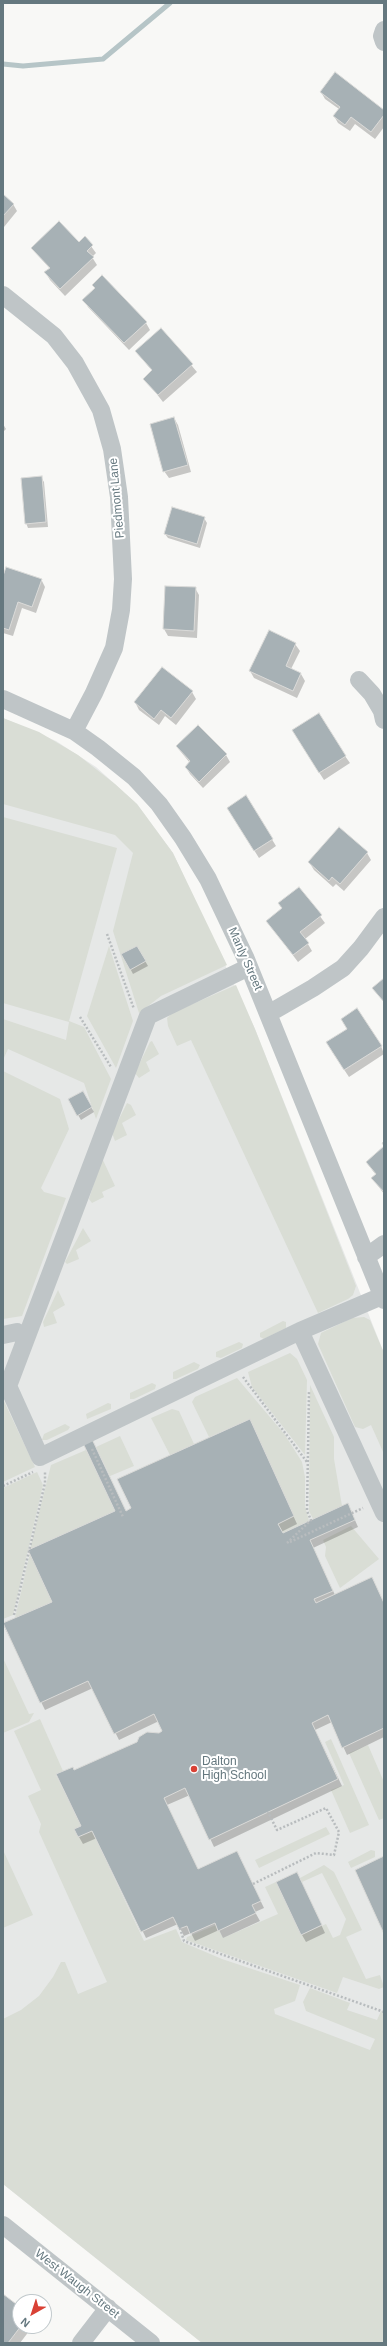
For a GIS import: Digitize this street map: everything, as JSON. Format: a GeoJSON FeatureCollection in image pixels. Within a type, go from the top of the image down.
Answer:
{"type":"FeatureCollection","features":[{"type":"Feature","properties":{"kind":"street"},"geometry":{"type":"LineString","coordinates":[[384,30],[382,36],[384,42]]}},
{"type":"Feature","properties":{"kind":"street","name":"Piedmont Lane"},"geometry":{"type":"LineString","coordinates":[[3,295],[54,336],[76,363],[101,410],[112,450],[119,497],[123,580],[121,610],[114,648],[94,693],[74,731]]}},
{"type":"Feature","properties":{"kind":"street"},"geometry":{"type":"LineString","coordinates":[[359,680],[372,694],[382,711],[384,720]]}},
{"type":"Feature","properties":{"kind":"street","name":"Manly Street"},"geometry":{"type":"LineString","coordinates":[[3,700],[74,731],[134,777],[159,804],[208,879],[249,967],[383,1298]]}},
{"type":"Feature","properties":{"kind":"street"},"geometry":{"type":"LineString","coordinates":[[268,1014],[313,988],[343,968],[362,948],[384,917]]}},
{"type":"Feature","properties":{"kind":"street"},"geometry":{"type":"LineString","coordinates":[[249,967],[148,1016],[8,1386],[40,1457],[300,1331],[383,1298]]}},
{"type":"Feature","properties":{"kind":"street"},"geometry":{"type":"LineString","coordinates":[[366,1257],[384,1244]]}},
{"type":"Feature","properties":{"kind":"street"},"geometry":{"type":"LineString","coordinates":[[300,1331],[381,1507]]}},
{"type":"Feature","properties":{"kind":"street","name":"West Waugh Street"},"geometry":{"type":"LineString","coordinates":[[3,2225],[151,2343]]}},
{"type":"Feature","properties":{"kind":"street"},"geometry":{"type":"LineString","coordinates":[[81,2343],[108,2308]]}},
{"type":"Feature","properties":{"kind":"path"},"geometry":{"type":"LineString","coordinates":[[107,934],[137,1016]]}},
{"type":"Feature","properties":{"kind":"path"},"geometry":{"type":"LineString","coordinates":[[247,1371],[240,1374],[307,1462]]}},
{"type":"Feature","properties":{"kind":"path"},"geometry":{"type":"LineString","coordinates":[[309,1387],[307,1511],[311,1520],[287,1543],[381,1507]]}},
{"type":"Feature","properties":{"kind":"path"},"geometry":{"type":"LineString","coordinates":[[90,1444],[123,1517]]}},
{"type":"Feature","properties":{"kind":"path"},"geometry":{"type":"LineString","coordinates":[[14,1615],[45,1483],[44,1467]]}},
{"type":"Feature","properties":{"kind":"path"},"geometry":{"type":"LineString","coordinates":[[3,1486],[36,1470]]}},
{"type":"Feature","properties":{"kind":"path"},"geometry":{"type":"LineString","coordinates":[[253,1884],[316,1853],[334,1855],[339,1832],[326,1808],[277,1830],[268,1812]]}},
{"type":"Feature","properties":{"kind":"path"},"geometry":{"type":"LineString","coordinates":[[180,1928],[184,1941],[384,2012]]}},
{"type":"Feature","properties":{"kind":"shaded area","name":"Dalton High School"},"geometry":{"type":"Polygon","coordinates":[[[3,718],[56,741],[96,767],[137,804],[173,853],[255,1029],[384,1353],[384,2343],[202,2343],[3,2184],[3,718]]]}},
{"type":"Feature","properties":{"kind":"shaded area"},"geometry":{"type":"Polygon","coordinates":[[[3,718],[39,732],[78,755],[115,784],[137,804],[173,853],[227,965],[161,996],[139,1013],[113,931],[133,853],[115,835],[3,804],[3,718]]]}},
{"type":"Feature","properties":{"kind":"shaded area"},"geometry":{"type":"Polygon","coordinates":[[[3,817],[117,848],[69,1021],[84,1027],[111,1079],[96,1119],[84,1083],[8,1049],[3,1060],[3,1019],[66,1040],[69,1022],[3,1003],[3,817]]]}},
{"type":"Feature","properties":{"kind":"shaded area"},"geometry":{"type":"Polygon","coordinates":[[[109,946],[133,1021],[116,1068],[87,1016],[109,946]]]}},
{"type":"Feature","properties":{"kind":"shaded area"},"geometry":{"type":"Polygon","coordinates":[[[236,985],[255,1029],[356,1286],[353,1295],[348,1299],[318,1313],[191,1040],[177,1046],[168,1026],[167,1018],[172,1013],[236,985]]]}},
{"type":"Feature","properties":{"kind":"shaded area"},"geometry":{"type":"Polygon","coordinates":[[[152,1041],[159,1054],[146,1062],[150,1071],[139,1078],[135,1073],[150,1042],[152,1041]]]}},
{"type":"Feature","properties":{"kind":"shaded area"},"geometry":{"type":"Polygon","coordinates":[[[3,1071],[60,1099],[69,1129],[41,1188],[44,1192],[66,1198],[22,1316],[3,1319],[3,1071]]]}},
{"type":"Feature","properties":{"kind":"shaded area"},"geometry":{"type":"Polygon","coordinates":[[[127,1103],[131,1105],[136,1115],[122,1123],[127,1135],[115,1141],[112,1133],[127,1103]]]}},
{"type":"Feature","properties":{"kind":"shaded area"},"geometry":{"type":"Polygon","coordinates":[[[102,1158],[115,1186],[102,1192],[104,1197],[92,1203],[89,1199],[102,1158]]]}},
{"type":"Feature","properties":{"kind":"shaded area"},"geometry":{"type":"Polygon","coordinates":[[[83,1228],[91,1241],[76,1250],[79,1259],[67,1264],[65,1262],[83,1228]]]}},
{"type":"Feature","properties":{"kind":"shaded area"},"geometry":{"type":"Polygon","coordinates":[[[58,1290],[65,1305],[53,1312],[57,1323],[44,1327],[43,1322],[58,1290]]]}},
{"type":"Feature","properties":{"kind":"shaded area"},"geometry":{"type":"Polygon","coordinates":[[[364,1317],[370,1320],[384,1353],[384,1454],[371,1425],[363,1429],[355,1427],[318,1344],[321,1333],[352,1318],[364,1317]]]}},
{"type":"Feature","properties":{"kind":"shaded area"},"geometry":{"type":"Polygon","coordinates":[[[283,1321],[286,1322],[286,1328],[264,1339],[260,1337],[260,1333],[283,1321]]]}},
{"type":"Feature","properties":{"kind":"shaded area"},"geometry":{"type":"Polygon","coordinates":[[[239,1342],[243,1344],[242,1348],[221,1358],[216,1357],[216,1352],[239,1342]]]}},
{"type":"Feature","properties":{"kind":"shaded area"},"geometry":{"type":"Polygon","coordinates":[[[290,1353],[297,1359],[307,1380],[305,1455],[252,1387],[248,1372],[290,1353]]]}},
{"type":"Feature","properties":{"kind":"shaded area"},"geometry":{"type":"Polygon","coordinates":[[[194,1362],[200,1365],[198,1369],[173,1379],[173,1372],[194,1362]]]}},
{"type":"Feature","properties":{"kind":"shaded area"},"geometry":{"type":"Polygon","coordinates":[[[237,1378],[285,1435],[302,1462],[305,1477],[305,1506],[309,1521],[283,1533],[278,1524],[294,1516],[250,1419],[209,1437],[192,1402],[195,1397],[237,1378]]]}},
{"type":"Feature","properties":{"kind":"shaded area"},"geometry":{"type":"Polygon","coordinates":[[[152,1383],[156,1385],[155,1389],[134,1399],[130,1399],[130,1393],[152,1383]]]}},
{"type":"Feature","properties":{"kind":"shaded area"},"geometry":{"type":"Polygon","coordinates":[[[310,1385],[334,1437],[334,1459],[342,1506],[313,1519],[309,1511],[310,1385]]]}},
{"type":"Feature","properties":{"kind":"shaded area"},"geometry":{"type":"Polygon","coordinates":[[[3,1399],[35,1467],[3,1482],[3,1399]]]}},
{"type":"Feature","properties":{"kind":"shaded area"},"geometry":{"type":"Polygon","coordinates":[[[108,1403],[111,1404],[111,1409],[87,1419],[86,1414],[108,1403]]]}},
{"type":"Feature","properties":{"kind":"shaded area"},"geometry":{"type":"Polygon","coordinates":[[[172,1409],[179,1411],[194,1444],[170,1455],[151,1418],[172,1409]]]}},
{"type":"Feature","properties":{"kind":"shaded area"},"geometry":{"type":"Polygon","coordinates":[[[65,1424],[70,1427],[68,1430],[47,1440],[42,1440],[44,1434],[65,1424]]]}},
{"type":"Feature","properties":{"kind":"shaded area"},"geometry":{"type":"Polygon","coordinates":[[[120,1436],[134,1466],[110,1476],[96,1447],[120,1436]]]}},
{"type":"Feature","properties":{"kind":"shaded area"},"geometry":{"type":"Polygon","coordinates":[[[86,1450],[115,1511],[30,1549],[51,1465],[86,1450]]]}},
{"type":"Feature","properties":{"kind":"shaded area"},"geometry":{"type":"Polygon","coordinates":[[[37,1472],[43,1485],[13,1615],[3,1619],[3,1488],[37,1472]]]}},
{"type":"Feature","properties":{"kind":"shaded area"},"geometry":{"type":"Polygon","coordinates":[[[351,1526],[379,1559],[340,1588],[325,1556],[326,1547],[323,1540],[351,1526]]]}},
{"type":"Feature","properties":{"kind":"shaded area"},"geometry":{"type":"Polygon","coordinates":[[[30,1553],[52,1602],[15,1618],[30,1553]]]}},
{"type":"Feature","properties":{"kind":"shaded area"},"geometry":{"type":"Polygon","coordinates":[[[3,1658],[29,1714],[34,1713],[29,1722],[3,1733],[3,1658]]]}},
{"type":"Feature","properties":{"kind":"shaded area"},"geometry":{"type":"Polygon","coordinates":[[[40,1719],[63,1771],[56,1775],[81,1826],[74,1829],[78,1837],[92,1831],[144,1941],[176,1929],[182,1942],[222,1959],[300,1985],[295,2001],[274,2009],[275,2014],[370,2050],[375,2039],[306,2011],[303,2002],[310,1988],[350,2003],[347,2010],[377,2020],[381,2011],[384,2012],[384,2343],[202,2343],[3,2184],[3,2019],[21,2010],[39,1996],[53,1977],[61,1962],[65,1962],[78,1994],[107,1982],[39,1832],[41,1824],[28,1796],[41,1790],[14,1731],[40,1719]]]}},
{"type":"Feature","properties":{"kind":"shaded area"},"geometry":{"type":"Polygon","coordinates":[[[331,1739],[369,1825],[350,1833],[331,1790],[344,1785],[325,1742],[331,1739]]]}},
{"type":"Feature","properties":{"kind":"shaded area"},"geometry":{"type":"Polygon","coordinates":[[[368,1745],[384,1782],[384,1818],[379,1820],[349,1753],[368,1745]]]}},
{"type":"Feature","properties":{"kind":"shaded area"},"geometry":{"type":"Polygon","coordinates":[[[326,1827],[330,1834],[259,1868],[255,1860],[326,1827]]]}},
{"type":"Feature","properties":{"kind":"shaded area"},"geometry":{"type":"Polygon","coordinates":[[[3,1850],[33,1915],[3,1928],[3,1850]]]}},
{"type":"Feature","properties":{"kind":"shaded area"},"geometry":{"type":"Polygon","coordinates":[[[371,1850],[375,1851],[375,1857],[351,1868],[348,1862],[371,1850]]]}},
{"type":"Feature","properties":{"kind":"shaded area"},"geometry":{"type":"Polygon","coordinates":[[[324,1865],[334,1872],[362,1930],[346,1937],[366,1979],[380,1975],[384,1987],[379,1989],[343,1977],[337,1993],[186,1940],[187,1937],[216,1925],[223,1938],[278,1914],[265,1887],[276,1882],[301,1935],[326,1924],[333,1938],[340,1935],[346,1919],[322,1873],[302,1882],[300,1878],[324,1865]]]}},
{"type":"Feature","properties":{"kind":"building"},"geometry":{"type":"Polygon","coordinates":[[[335,72],[384,110],[384,115],[371,132],[351,117],[345,125],[333,116],[340,107],[320,92],[335,72]]]}},
{"type":"Feature","properties":{"kind":"building"},"geometry":{"type":"Polygon","coordinates":[[[3,194],[14,204],[3,216],[3,194]]]}},
{"type":"Feature","properties":{"kind":"building"},"geometry":{"type":"Polygon","coordinates":[[[59,221],[79,242],[85,236],[93,245],[87,251],[94,257],[60,289],[44,272],[50,268],[31,248],[59,221]]]}},
{"type":"Feature","properties":{"kind":"building"},"geometry":{"type":"Polygon","coordinates":[[[102,275],[147,322],[124,343],[82,300],[95,288],[92,285],[102,275]]]}},
{"type":"Feature","properties":{"kind":"building"},"geometry":{"type":"Polygon","coordinates":[[[161,328],[193,364],[158,395],[143,379],[152,370],[135,351],[161,328]]]}},
{"type":"Feature","properties":{"kind":"building"},"geometry":{"type":"Polygon","coordinates":[[[174,417],[188,465],[163,472],[150,424],[174,417]]]}},
{"type":"Feature","properties":{"kind":"building"},"geometry":{"type":"Polygon","coordinates":[[[42,476],[46,522],[25,524],[21,478],[42,476]]]}},
{"type":"Feature","properties":{"kind":"building"},"geometry":{"type":"Polygon","coordinates":[[[172,507],[205,517],[197,544],[164,534],[172,507]]]}},
{"type":"Feature","properties":{"kind":"building"},"geometry":{"type":"Polygon","coordinates":[[[6,567],[42,579],[32,607],[18,602],[9,630],[3,628],[3,576],[6,567]]]}},
{"type":"Feature","properties":{"kind":"building"},"geometry":{"type":"Polygon","coordinates":[[[165,586],[196,587],[194,631],[163,629],[165,586]]]}},
{"type":"Feature","properties":{"kind":"building"},"geometry":{"type":"Polygon","coordinates":[[[269,630],[296,643],[286,666],[301,673],[293,691],[249,671],[269,630]]]}},
{"type":"Feature","properties":{"kind":"building"},"geometry":{"type":"Polygon","coordinates":[[[162,667],[193,691],[171,718],[161,710],[154,719],[134,702],[162,667]]]}},
{"type":"Feature","properties":{"kind":"building"},"geometry":{"type":"Polygon","coordinates":[[[319,713],[346,756],[319,773],[292,730],[319,713]]]}},
{"type":"Feature","properties":{"kind":"building"},"geometry":{"type":"Polygon","coordinates":[[[198,725],[227,754],[199,782],[185,767],[190,761],[176,746],[198,725]]]}},
{"type":"Feature","properties":{"kind":"building"},"geometry":{"type":"Polygon","coordinates":[[[246,795],[273,839],[254,851],[227,808],[246,795]]]}},
{"type":"Feature","properties":{"kind":"building"},"geometry":{"type":"Polygon","coordinates":[[[339,827],[368,852],[340,884],[332,877],[329,881],[308,862],[339,827]]]}},
{"type":"Feature","properties":{"kind":"building"},"geometry":{"type":"Polygon","coordinates":[[[299,887],[322,915],[300,932],[309,943],[293,955],[266,921],[282,908],[278,903],[299,887]]]}},
{"type":"Feature","properties":{"kind":"building"},"geometry":{"type":"Polygon","coordinates":[[[137,946],[146,961],[130,970],[121,954],[137,946]]]}},
{"type":"Feature","properties":{"kind":"building"},"geometry":{"type":"Polygon","coordinates":[[[384,978],[384,1002],[372,988],[384,978]]]}},
{"type":"Feature","properties":{"kind":"building"},"geometry":{"type":"Polygon","coordinates":[[[357,1008],[382,1046],[344,1070],[326,1042],[347,1029],[341,1019],[357,1008]]]}},
{"type":"Feature","properties":{"kind":"building"},"geometry":{"type":"Polygon","coordinates":[[[83,1091],[92,1107],[77,1116],[68,1099],[83,1091]]]}},
{"type":"Feature","properties":{"kind":"building"},"geometry":{"type":"Polygon","coordinates":[[[384,1146],[384,1192],[371,1178],[376,1174],[366,1162],[384,1146]]]}},
{"type":"Feature","properties":{"kind":"building"},"geometry":{"type":"Polygon","coordinates":[[[250,1419],[294,1516],[278,1524],[283,1533],[348,1503],[355,1520],[310,1540],[333,1591],[314,1599],[316,1603],[372,1577],[384,1603],[384,1728],[342,1748],[328,1715],[312,1723],[338,1779],[209,1840],[185,1788],[164,1798],[198,1869],[237,1851],[261,1901],[252,1905],[256,1913],[218,1931],[215,1923],[190,1934],[187,1926],[179,1929],[173,1917],[141,1932],[92,1831],[78,1837],[74,1829],[81,1826],[56,1774],[73,1767],[74,1770],[137,1742],[139,1737],[147,1732],[159,1733],[162,1731],[154,1714],[114,1734],[88,1681],[40,1703],[3,1623],[52,1602],[28,1550],[115,1511],[82,1441],[91,1437],[126,1511],[131,1508],[117,1479],[250,1419]]]}},
{"type":"Feature","properties":{"kind":"building"},"geometry":{"type":"Polygon","coordinates":[[[384,1856],[384,1934],[355,1870],[384,1856]]]}},
{"type":"Feature","properties":{"kind":"building"},"geometry":{"type":"Polygon","coordinates":[[[297,1872],[322,1925],[301,1935],[276,1882],[297,1872]]]}},
{"type":"Feature","properties":{"kind":"building"},"geometry":{"type":"Polygon","coordinates":[[[3,2294],[12,2301],[12,2334],[15,2334],[8,2343],[3,2343],[3,2294]]]}},
{"type":"Feature","properties":{"kind":"waterway"},"geometry":{"type":"LineString","coordinates":[[3,64],[23,66],[103,59],[170,3]]}},
{"type":"Feature","properties":{"kind":"place","name":"Dalton High School"},"geometry":{"type":"Point","coordinates":[194,1769]}}]}
